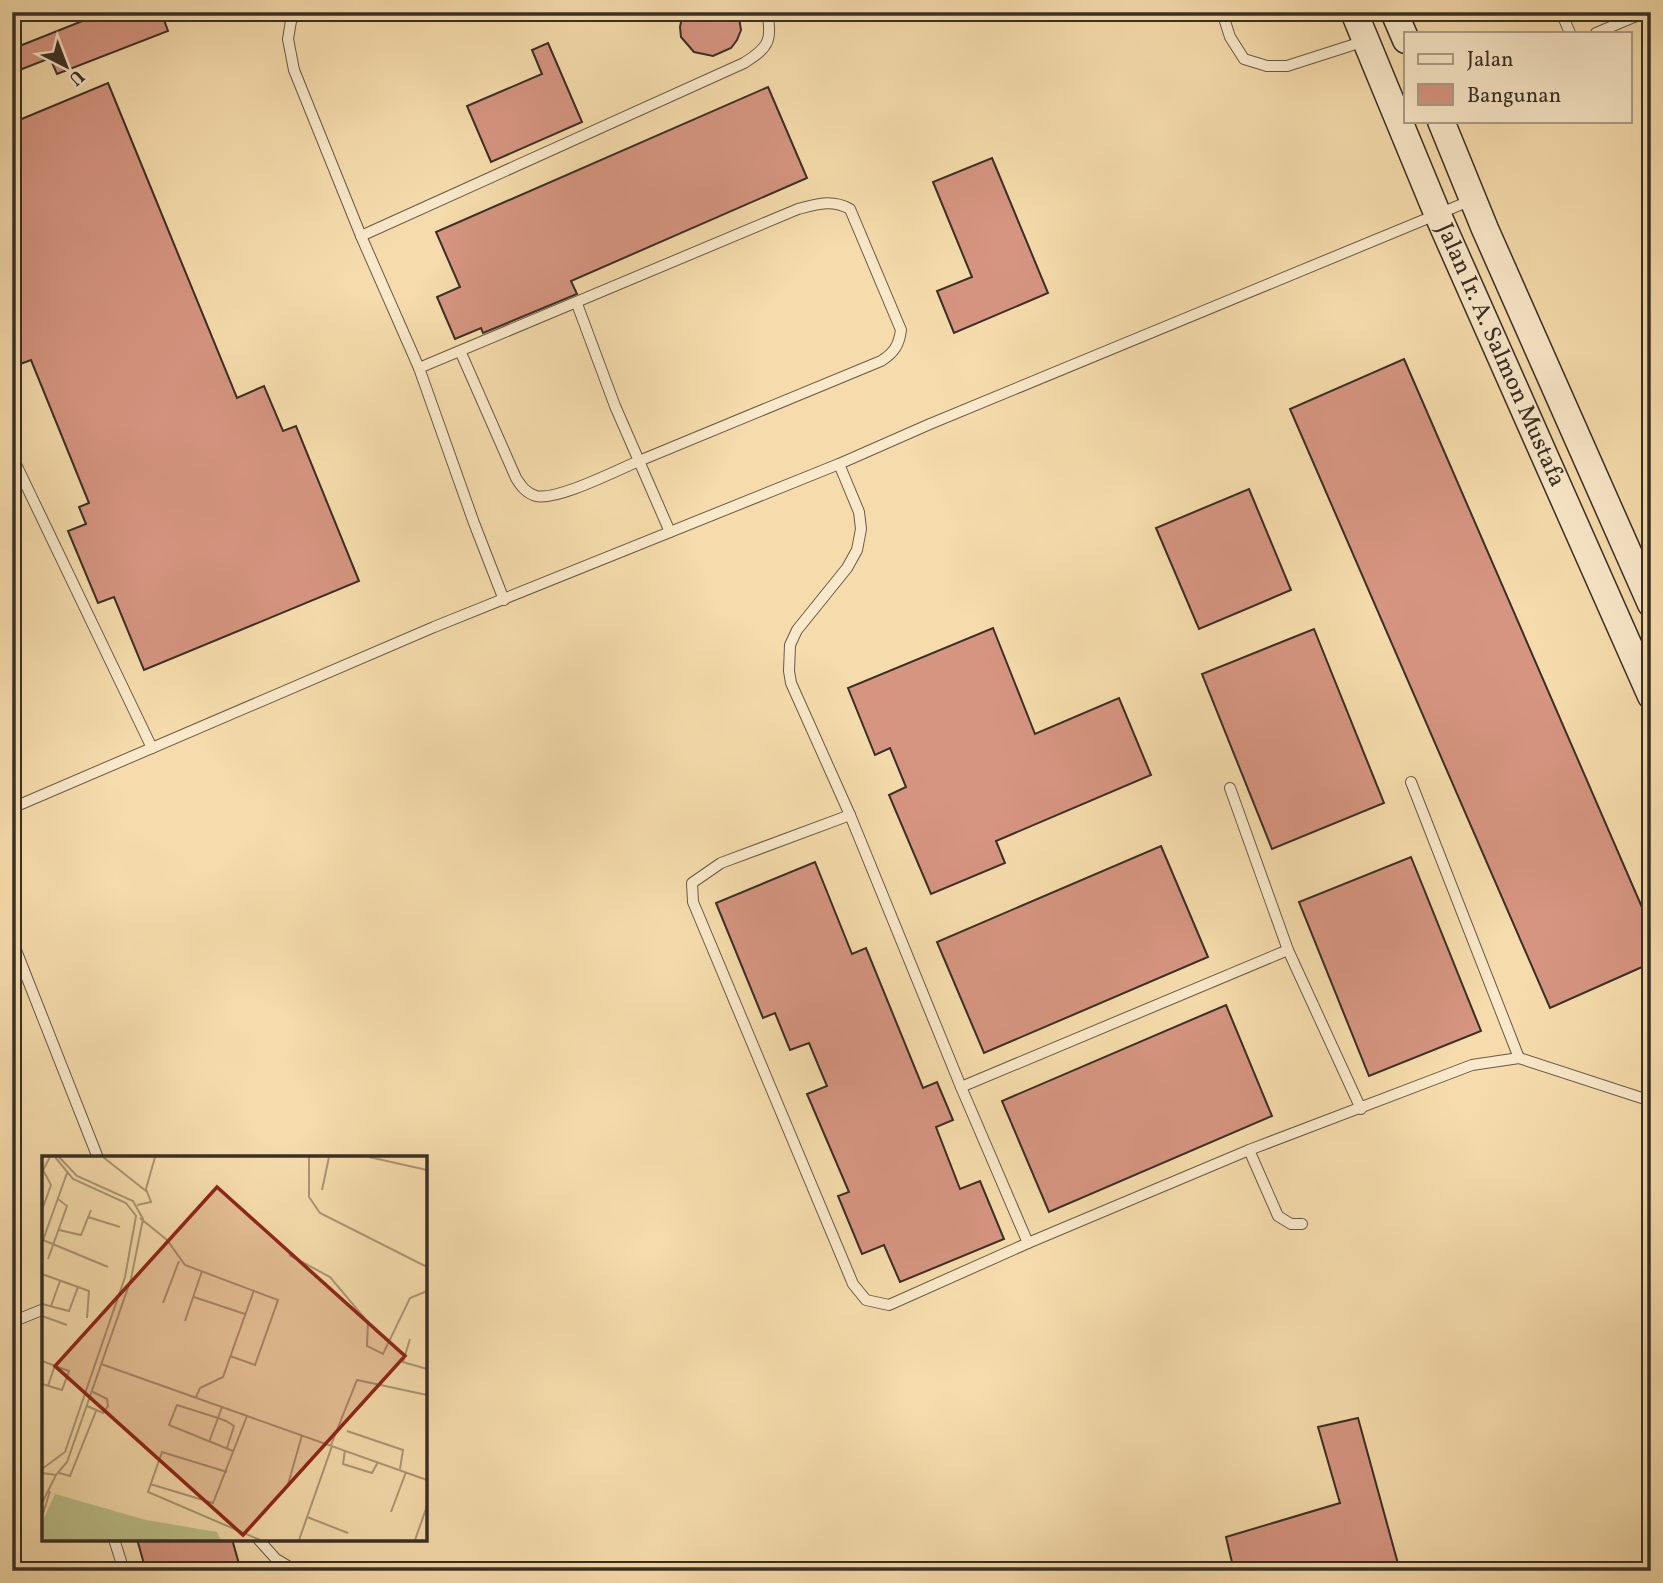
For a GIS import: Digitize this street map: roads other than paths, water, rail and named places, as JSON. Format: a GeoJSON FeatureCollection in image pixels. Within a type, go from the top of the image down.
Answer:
{"type":"FeatureCollection","features":[{"type":"Feature","properties":{"kind":"street","name":"Jalan Ir. A. Salmon Mustafa"},"geometry":{"type":"LineString","coordinates":[[1354,12],[1437,213],[1651,696]]}},
{"type":"Feature","properties":{"kind":"street"},"geometry":{"type":"LineString","coordinates":[[1394,12],[1404,35]]}},
{"type":"Feature","properties":{"kind":"street","name":"Jalan Ir. A. Salmon Mustafa"},"geometry":{"type":"LineString","coordinates":[[1441,122],[1473,200],[1651,604]]}},
{"type":"Feature","properties":{"kind":"lane"},"geometry":{"type":"LineString","coordinates":[[297,12],[291,21],[288,39],[294,70],[361,236],[419,368],[504,600]]}},
{"type":"Feature","properties":{"kind":"lane"},"geometry":{"type":"LineString","coordinates":[[361,236],[744,63],[764,51],[771,33],[767,12]]}},
{"type":"Feature","properties":{"kind":"lane"},"geometry":{"type":"LineString","coordinates":[[1222,12],[1230,37],[1244,59],[1267,66],[1287,66],[1366,40]]}},
{"type":"Feature","properties":{"kind":"lane"},"geometry":{"type":"LineString","coordinates":[[1561,12],[1570,32]]}},
{"type":"Feature","properties":{"kind":"lane"},"geometry":{"type":"LineString","coordinates":[[1598,32],[1646,12]]}},
{"type":"Feature","properties":{"kind":"lane"},"geometry":{"type":"LineString","coordinates":[[12,807],[434,627],[839,464],[1473,200]]}},
{"type":"Feature","properties":{"kind":"lane"},"geometry":{"type":"LineString","coordinates":[[419,368],[461,353],[798,209],[825,202],[841,204],[850,209],[901,330],[899,344],[891,355],[881,361],[548,497],[534,496],[526,491],[516,478],[461,353]]}},
{"type":"Feature","properties":{"kind":"lane"},"geometry":{"type":"LineString","coordinates":[[577,303],[615,406],[670,532]]}},
{"type":"Feature","properties":{"kind":"lane"},"geometry":{"type":"LineString","coordinates":[[12,456],[152,748]]}},
{"type":"Feature","properties":{"kind":"lane"},"geometry":{"type":"LineString","coordinates":[[839,464],[859,512],[861,529],[857,550],[847,568],[797,630],[790,645],[791,683],[850,815],[1028,1243]]}},
{"type":"Feature","properties":{"kind":"lane"},"geometry":{"type":"LineString","coordinates":[[1411,782],[1519,1058]]}},
{"type":"Feature","properties":{"kind":"lane"},"geometry":{"type":"LineString","coordinates":[[1230,788],[1287,950],[1361,1109]]}},
{"type":"Feature","properties":{"kind":"lane"},"geometry":{"type":"LineString","coordinates":[[850,815],[721,863],[692,883],[693,902],[698,915],[853,1284],[866,1300],[889,1305],[1249,1150],[1472,1065],[1519,1058],[1651,1101]]}},
{"type":"Feature","properties":{"kind":"lane"},"geometry":{"type":"LineString","coordinates":[[12,940],[97,1156]]}},
{"type":"Feature","properties":{"kind":"lane"},"geometry":{"type":"LineString","coordinates":[[961,1087],[1287,950]]}},
{"type":"Feature","properties":{"kind":"lane"},"geometry":{"type":"LineString","coordinates":[[1249,1150],[1278,1216],[1291,1224],[1302,1224]]}},
{"type":"Feature","properties":{"kind":"lane"},"geometry":{"type":"LineString","coordinates":[[12,1322],[42,1310]]}},
{"type":"Feature","properties":{"kind":"lane"},"geometry":{"type":"LineString","coordinates":[[115,1541],[124,1571]]}},
{"type":"Feature","properties":{"kind":"lane"},"geometry":{"type":"LineString","coordinates":[[260,1541],[276,1559],[296,1571]]}},
{"type":"Feature","properties":{"kind":"lane"},"geometry":{"type":"LineString","coordinates":[[994,1571],[1006,1568]]}}]}
